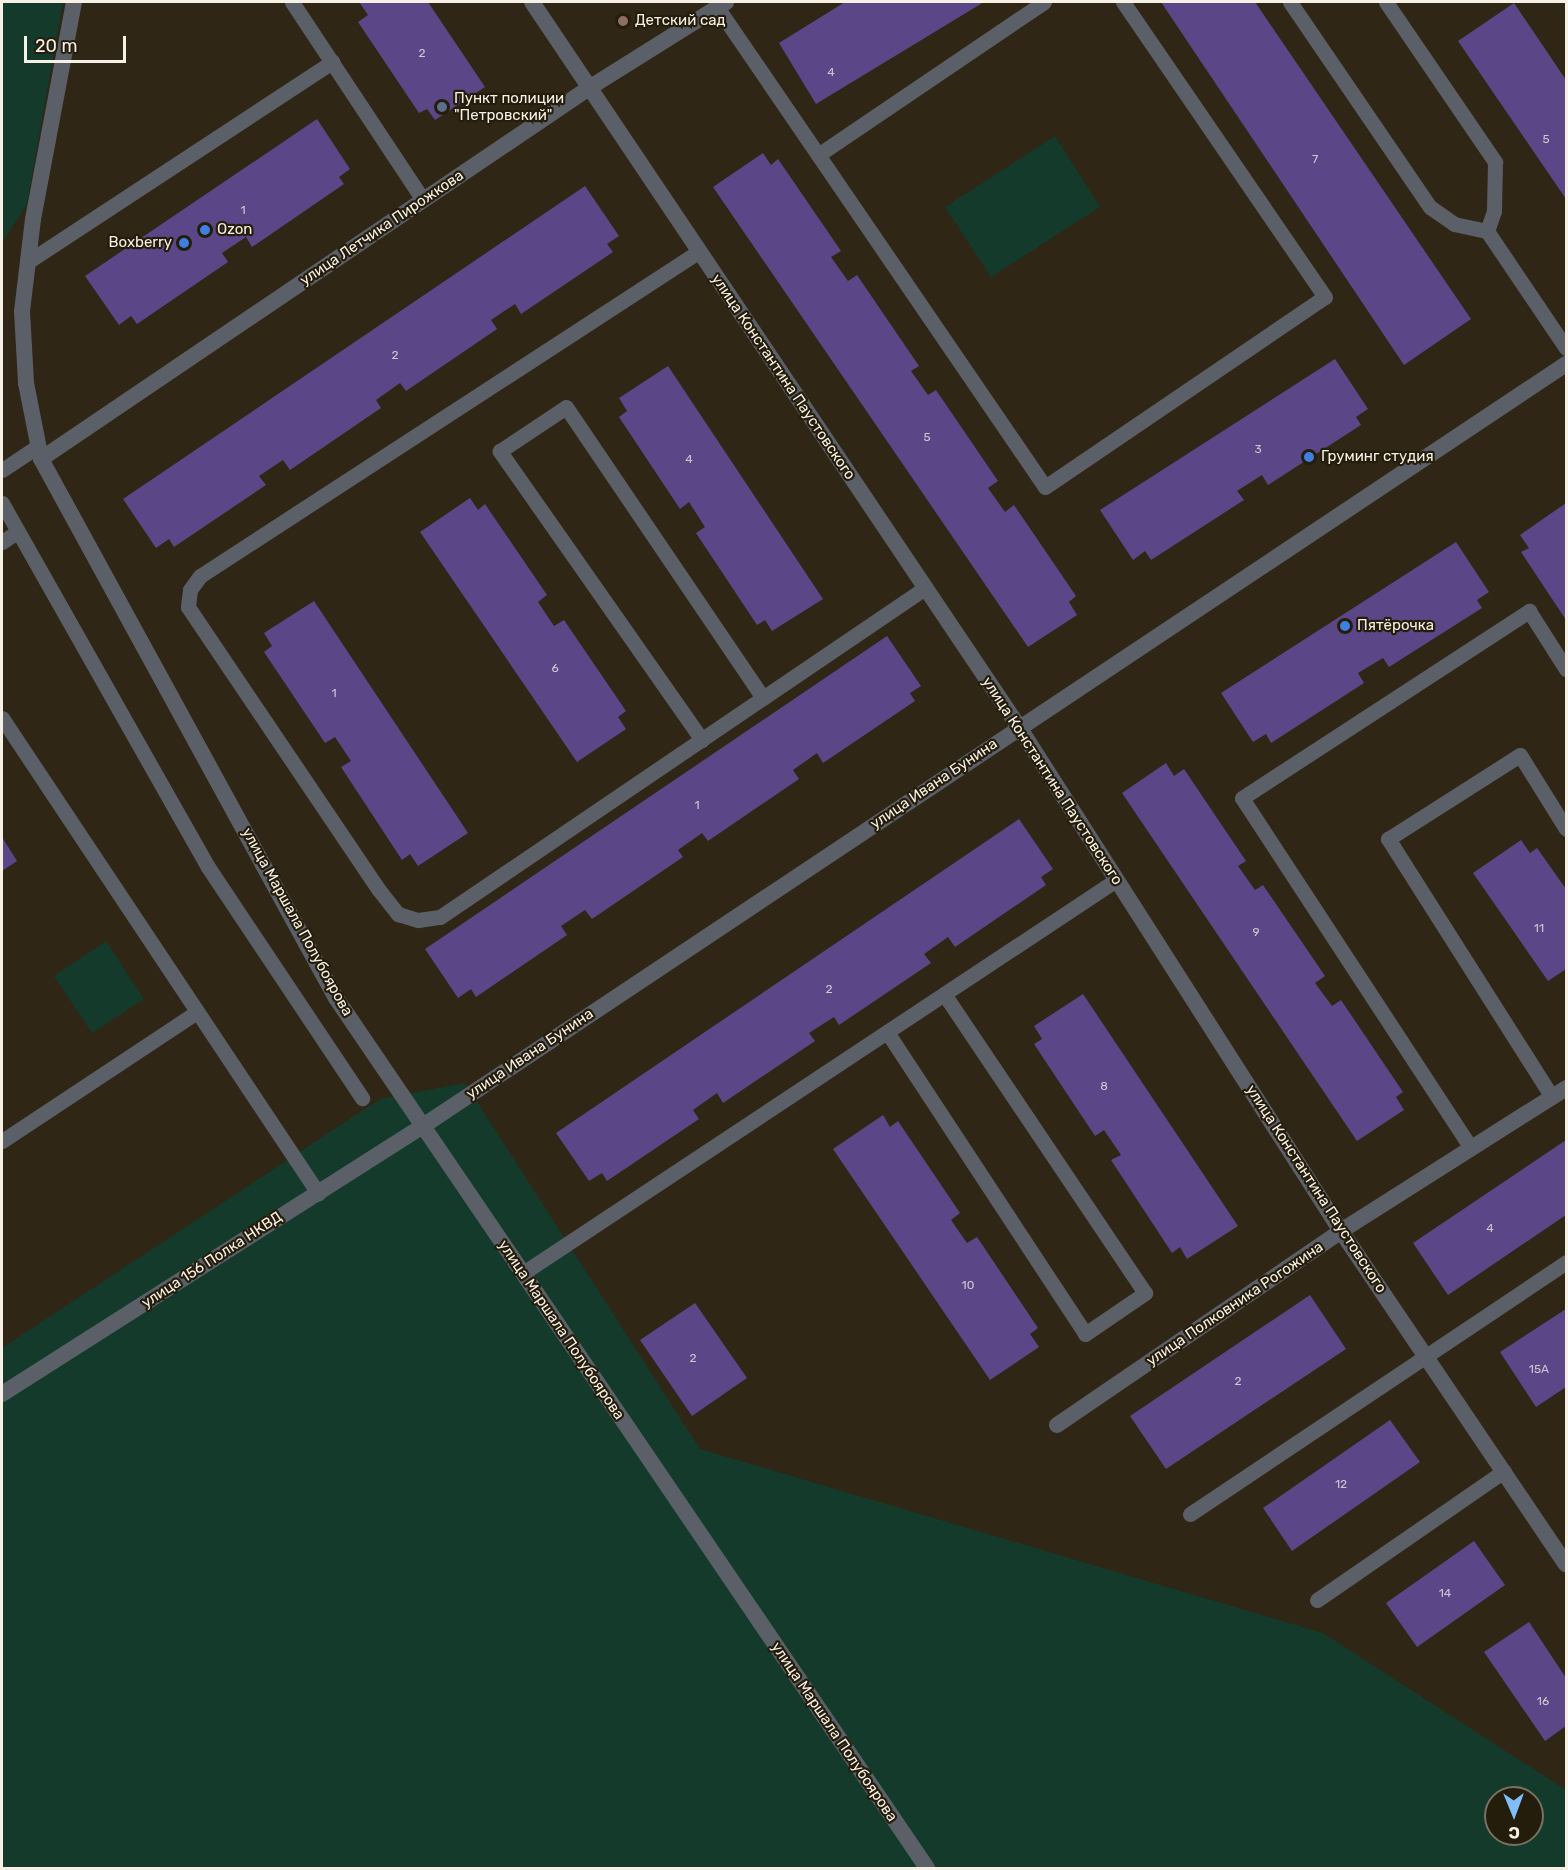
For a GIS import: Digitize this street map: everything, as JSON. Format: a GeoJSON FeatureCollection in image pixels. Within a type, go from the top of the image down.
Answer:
{"type":"FeatureCollection","features":[{"type":"Feature","properties":{"kind":"street","name":"улица Маршала Полубоярова"},"geometry":{"type":"LineString","coordinates":[[74,2],[29,261],[22,323],[26,382],[40,452],[336,998],[927,1869]]}},
{"type":"Feature","properties":{"kind":"street","name":"улица Константина Паустовского"},"geometry":{"type":"LineString","coordinates":[[532,2],[1019,727],[1341,1231],[1566,1564]]}},
{"type":"Feature","properties":{"kind":"street","name":"улица Летчика Пирожкова"},"geometry":{"type":"LineString","coordinates":[[40,452],[589,88],[722,4]]}},
{"type":"Feature","properties":{"kind":"street","name":"улица Ивана Бунина"},"geometry":{"type":"LineString","coordinates":[[423,1126],[1566,364]]}},
{"type":"Feature","properties":{"kind":"street","name":"улица Полковника Рогожина"},"geometry":{"type":"LineString","coordinates":[[1057,1425],[1341,1231],[1559,1092]]}},
{"type":"Feature","properties":{"kind":"street","name":"улица 156 Полка НКВД"},"geometry":{"type":"LineString","coordinates":[[2,1394],[423,1126]]}},
{"type":"Feature","properties":{"kind":"lane"},"geometry":{"type":"LineString","coordinates":[[292,2],[423,200]]}},
{"type":"Feature","properties":{"kind":"lane"},"geometry":{"type":"LineString","coordinates":[[818,155],[1044,2]]}},
{"type":"Feature","properties":{"kind":"lane"},"geometry":{"type":"LineString","coordinates":[[722,4],[818,155],[1045,487],[1325,297],[1123,2]]}},
{"type":"Feature","properties":{"kind":"lane"},"geometry":{"type":"LineString","coordinates":[[1290,2],[1430,207],[1454,224],[1487,231],[1566,348]]}},
{"type":"Feature","properties":{"kind":"lane"},"geometry":{"type":"LineString","coordinates":[[1386,2],[1495,162],[1496,196],[1487,231]]}},
{"type":"Feature","properties":{"kind":"lane"},"geometry":{"type":"LineString","coordinates":[[29,261],[332,62]]}},
{"type":"Feature","properties":{"kind":"lane"},"geometry":{"type":"LineString","coordinates":[[698,252],[200,576],[190,590],[188,607],[379,890],[398,914],[418,920],[440,917],[925,588]]}},
{"type":"Feature","properties":{"kind":"lane"},"geometry":{"type":"LineString","coordinates":[[702,740],[500,451],[566,407],[763,698]]}},
{"type":"Feature","properties":{"kind":"lane"},"geometry":{"type":"LineString","coordinates":[[2,470],[40,452]]}},
{"type":"Feature","properties":{"kind":"lane"},"geometry":{"type":"LineString","coordinates":[[2,503],[208,867],[362,1098]]}},
{"type":"Feature","properties":{"kind":"lane"},"geometry":{"type":"LineString","coordinates":[[2,542],[17,532]]}},
{"type":"Feature","properties":{"kind":"lane"},"geometry":{"type":"LineString","coordinates":[[1471,1148],[1242,798],[1529,611],[1566,669]]}},
{"type":"Feature","properties":{"kind":"lane"},"geometry":{"type":"LineString","coordinates":[[2,718],[318,1193]]}},
{"type":"Feature","properties":{"kind":"lane"},"geometry":{"type":"LineString","coordinates":[[1559,1092],[1388,838],[1520,755],[1566,829]]}},
{"type":"Feature","properties":{"kind":"lane"},"geometry":{"type":"LineString","coordinates":[[523,1273],[1116,880]]}},
{"type":"Feature","properties":{"kind":"lane"},"geometry":{"type":"LineString","coordinates":[[886,1032],[1085,1334],[1145,1293],[944,994]]}},
{"type":"Feature","properties":{"kind":"lane"},"geometry":{"type":"LineString","coordinates":[[2,1141],[197,1012]]}},
{"type":"Feature","properties":{"kind":"lane"},"geometry":{"type":"LineString","coordinates":[[1190,1514],[1566,1262]]}},
{"type":"Feature","properties":{"kind":"lane"},"geometry":{"type":"LineString","coordinates":[[1317,1600],[1504,1471]]}},
{"type":"Feature","properties":{"kind":"green space"},"geometry":{"type":"Polygon","coordinates":[[[2,2],[63,2],[27,204],[2,243],[2,2]]]}},
{"type":"Feature","properties":{"kind":"green space"},"geometry":{"type":"Polygon","coordinates":[[[1055,136],[1100,207],[991,277],[945,207],[1055,136]]]}},
{"type":"Feature","properties":{"kind":"green space"},"geometry":{"type":"Polygon","coordinates":[[[106,941],[144,999],[92,1033],[54,976],[106,941]]]}},
{"type":"Feature","properties":{"kind":"green space"},"geometry":{"type":"Polygon","coordinates":[[[465,1083],[700,1449],[1323,1633],[1566,1790],[1566,1868],[2,1868],[2,1348],[380,1099],[465,1083]]]}},
{"type":"Feature","properties":{"kind":"building"},"geometry":{"type":"Polygon","coordinates":[[[359,2],[428,2],[485,87],[435,120],[427,109],[419,113],[358,22],[368,15],[359,2]]]}},
{"type":"Feature","properties":{"kind":"building"},"geometry":{"type":"Polygon","coordinates":[[[845,2],[984,2],[816,104],[779,43],[845,2]]]}},
{"type":"Feature","properties":{"kind":"building"},"geometry":{"type":"Polygon","coordinates":[[[1161,2],[1255,2],[1471,319],[1404,365],[1161,2]]]}},
{"type":"Feature","properties":{"kind":"building"},"geometry":{"type":"Polygon","coordinates":[[[1514,3],[1566,80],[1566,199],[1458,41],[1514,3]]]}},
{"type":"Feature","properties":{"kind":"building"},"geometry":{"type":"Polygon","coordinates":[[[317,119],[350,169],[339,177],[344,184],[252,247],[246,237],[222,253],[228,262],[137,324],[131,316],[119,325],[85,276],[317,119]]]}},
{"type":"Feature","properties":{"kind":"building"},"geometry":{"type":"Polygon","coordinates":[[[763,153],[771,165],[778,159],[841,251],[831,257],[848,281],[857,275],[919,366],[911,371],[928,395],[936,390],[998,481],[988,488],[1005,512],[1014,505],[1076,596],[1069,602],[1077,615],[1028,647],[713,187],[763,153]]]}},
{"type":"Feature","properties":{"kind":"building"},"geometry":{"type":"Polygon","coordinates":[[[585,186],[619,236],[607,244],[613,252],[521,314],[515,304],[491,320],[497,329],[406,391],[400,383],[376,400],[381,408],[290,470],[283,460],[259,476],[266,485],[174,547],[169,539],[156,548],[123,499],[585,186]]]}},
{"type":"Feature","properties":{"kind":"building"},"geometry":{"type":"Polygon","coordinates":[[[1335,359],[1368,409],[1356,417],[1361,425],[1268,485],[1262,475],[1237,491],[1244,500],[1151,560],[1145,551],[1133,560],[1100,510],[1335,359]]]}},
{"type":"Feature","properties":{"kind":"building"},"geometry":{"type":"Polygon","coordinates":[[[668,366],[823,599],[772,631],[765,620],[757,625],[696,533],[705,527],[689,502],[680,509],[619,417],[627,411],[619,398],[668,366]]]}},
{"type":"Feature","properties":{"kind":"building"},"geometry":{"type":"Polygon","coordinates":[[[470,498],[478,510],[485,504],[547,595],[538,602],[554,626],[564,620],[626,711],[618,717],[626,729],[577,762],[420,532],[470,498]]]}},
{"type":"Feature","properties":{"kind":"building"},"geometry":{"type":"Polygon","coordinates":[[[1566,503],[1566,620],[1521,552],[1529,548],[1520,535],[1566,503]]]}},
{"type":"Feature","properties":{"kind":"building"},"geometry":{"type":"Polygon","coordinates":[[[1456,542],[1489,592],[1477,600],[1482,608],[1389,667],[1383,658],[1358,673],[1364,683],[1271,743],[1266,734],[1253,742],[1221,693],[1456,542]]]}},
{"type":"Feature","properties":{"kind":"building"},"geometry":{"type":"Polygon","coordinates":[[[314,601],[468,833],[418,866],[410,854],[402,860],[341,767],[351,761],[335,737],[325,743],[264,652],[272,646],[264,633],[314,601]]]}},
{"type":"Feature","properties":{"kind":"building"},"geometry":{"type":"Polygon","coordinates":[[[887,636],[921,686],[910,693],[915,701],[823,763],[817,753],[793,770],[799,779],[708,841],[702,833],[678,850],[683,857],[592,919],[585,910],[561,926],[567,935],[476,997],[471,989],[458,998],[425,949],[887,636]]]}},
{"type":"Feature","properties":{"kind":"building"},"geometry":{"type":"Polygon","coordinates":[[[1166,763],[1174,776],[1184,769],[1246,861],[1238,866],[1255,890],[1263,885],[1325,976],[1315,983],[1332,1006],[1341,1000],[1403,1092],[1396,1097],[1404,1110],[1357,1141],[1122,793],[1166,763]]]}},
{"type":"Feature","properties":{"kind":"building"},"geometry":{"type":"Polygon","coordinates":[[[1019,819],[1053,869],[1041,877],[1046,885],[955,947],[948,937],[924,954],[931,963],[839,1025],[834,1017],[809,1033],[815,1041],[723,1103],[717,1093],[693,1110],[699,1119],[607,1181],[602,1173],[589,1181],[556,1133],[1019,819]]]}},
{"type":"Feature","properties":{"kind":"building"},"geometry":{"type":"Polygon","coordinates":[[[2,837],[17,861],[2,871],[2,837]]]}},
{"type":"Feature","properties":{"kind":"building"},"geometry":{"type":"Polygon","coordinates":[[[1521,840],[1530,853],[1537,848],[1566,889],[1566,969],[1548,981],[1473,873],[1521,840]]]}},
{"type":"Feature","properties":{"kind":"building"},"geometry":{"type":"Polygon","coordinates":[[[1083,994],[1238,1226],[1187,1259],[1180,1247],[1172,1253],[1111,1160],[1121,1155],[1104,1130],[1095,1136],[1034,1044],[1042,1039],[1034,1026],[1083,994]]]}},
{"type":"Feature","properties":{"kind":"building"},"geometry":{"type":"Polygon","coordinates":[[[883,1115],[890,1127],[898,1121],[960,1213],[951,1220],[967,1243],[977,1237],[1038,1328],[1030,1334],[1039,1347],[990,1380],[833,1149],[883,1115]]]}},
{"type":"Feature","properties":{"kind":"building"},"geometry":{"type":"Polygon","coordinates":[[[1566,1140],[1566,1215],[1448,1295],[1413,1243],[1566,1140]]]}},
{"type":"Feature","properties":{"kind":"building"},"geometry":{"type":"Polygon","coordinates":[[[1310,1295],[1346,1349],[1166,1469],[1130,1416],[1310,1295]]]}},
{"type":"Feature","properties":{"kind":"building"},"geometry":{"type":"Polygon","coordinates":[[[695,1303],[747,1378],[692,1416],[640,1340],[695,1303]]]}},
{"type":"Feature","properties":{"kind":"building"},"geometry":{"type":"Polygon","coordinates":[[[1566,1309],[1566,1387],[1536,1407],[1500,1352],[1566,1309]]]}},
{"type":"Feature","properties":{"kind":"building"},"geometry":{"type":"Polygon","coordinates":[[[1390,1420],[1420,1462],[1292,1551],[1263,1508],[1390,1420]]]}},
{"type":"Feature","properties":{"kind":"building"},"geometry":{"type":"Polygon","coordinates":[[[1474,1541],[1505,1585],[1417,1647],[1386,1603],[1474,1541]]]}},
{"type":"Feature","properties":{"kind":"building"},"geometry":{"type":"Polygon","coordinates":[[[1529,1622],[1566,1678],[1566,1726],[1545,1741],[1484,1652],[1529,1622]]]}},
{"type":"Feature","properties":{"kind":"place","name":"Детский сад"},"geometry":{"type":"Point","coordinates":[623,21]}},
{"type":"Feature","properties":{"kind":"place","name":"Пункт полиции \"Петровский\""},"geometry":{"type":"Point","coordinates":[442,107]}},
{"type":"Feature","properties":{"kind":"place","name":"Ozon"},"geometry":{"type":"Point","coordinates":[205,230]}},
{"type":"Feature","properties":{"kind":"place","name":"Boxberry"},"geometry":{"type":"Point","coordinates":[184,243]}},
{"type":"Feature","properties":{"kind":"place","name":"Груминг студия"},"geometry":{"type":"Point","coordinates":[1309,457]}},
{"type":"Feature","properties":{"kind":"place","name":"Пятёрочка"},"geometry":{"type":"Point","coordinates":[1345,626]}}]}
